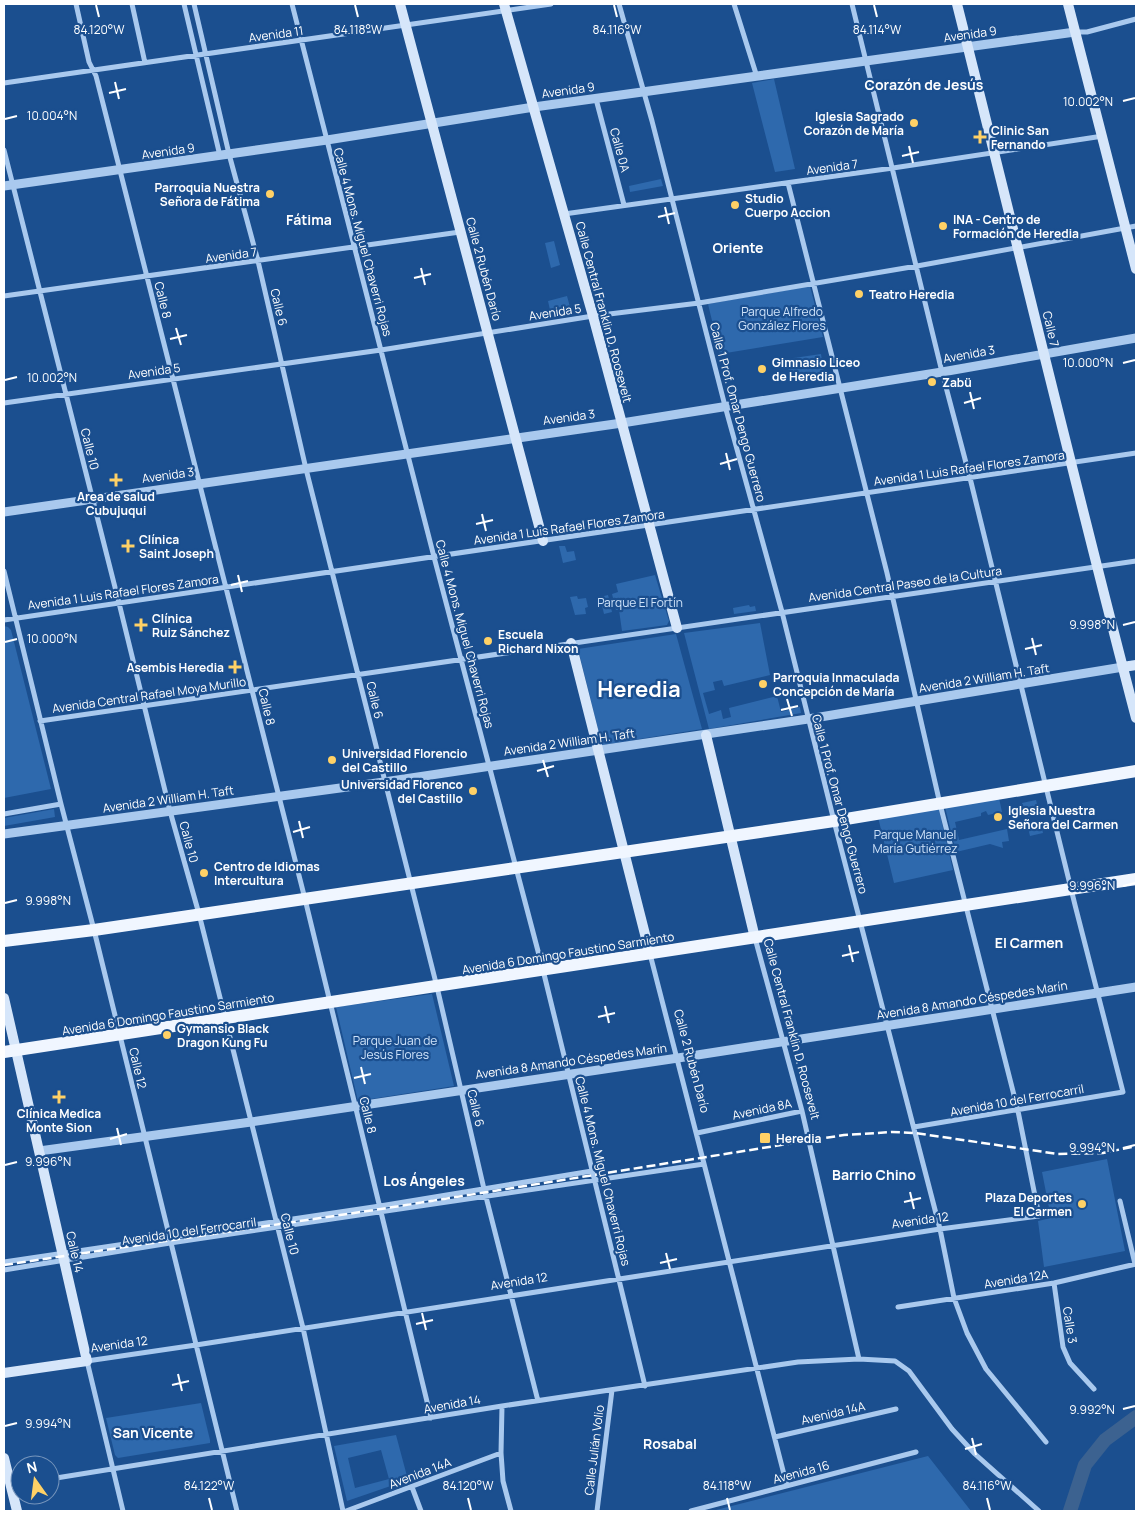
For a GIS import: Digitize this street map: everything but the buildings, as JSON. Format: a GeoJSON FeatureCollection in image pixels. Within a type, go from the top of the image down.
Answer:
{"type":"FeatureCollection","features":[{"type":"Feature","properties":{"kind":"main road","name":"Calle 2 Rubén Darío"},"geometry":{"type":"LineString","coordinates":[[400,4],[543,541]]}},
{"type":"Feature","properties":{"kind":"main road","name":"Calle 7"},"geometry":{"type":"LineString","coordinates":[[958,4],[1136,718]]}},
{"type":"Feature","properties":{"kind":"main road"},"geometry":{"type":"LineString","coordinates":[[1068,4],[1103,136],[1131,227],[1136,269]]}},
{"type":"Feature","properties":{"kind":"main road","name":"Calle Central Franklin D. Roosevelt"},"geometry":{"type":"LineString","coordinates":[[505,7],[594,316],[677,628]]}},
{"type":"Feature","properties":{"kind":"main road","name":"Calle 2 Rubén Darío"},"geometry":{"type":"LineString","coordinates":[[572,643],[650,954]]}},
{"type":"Feature","properties":{"kind":"main road","name":"Avenida 2 William H. Taft"},"geometry":{"type":"LineString","coordinates":[[1123,667],[1136,665]]}},
{"type":"Feature","properties":{"kind":"main road","name":"Calle Central Franklin D. Roosevelt"},"geometry":{"type":"LineString","coordinates":[[706,735],[756,938]]}},
{"type":"Feature","properties":{"kind":"main road"},"geometry":{"type":"LineString","coordinates":[[4,941],[94,930],[731,837],[1136,771]]}},
{"type":"Feature","properties":{"kind":"main road","name":"Avenida 6 Domingo Faustino Sarmiento"},"geometry":{"type":"LineString","coordinates":[[10,1051],[120,1036],[1136,879]]}},
{"type":"Feature","properties":{"kind":"main road","name":"Calle 14"},"geometry":{"type":"LineString","coordinates":[[4,998],[10,1051],[39,1151],[87,1361]]}},
{"type":"Feature","properties":{"kind":"main road","name":"Avenida 12"},"geometry":{"type":"LineString","coordinates":[[4,1373],[87,1361]]}},
{"type":"Feature","properties":{"kind":"main road"},"geometry":{"type":"LineString","coordinates":[[4,1458],[10,1479]]}},
{"type":"Feature","properties":{"kind":"street","name":"Calle 8"},"geometry":{"type":"LineString","coordinates":[[76,4],[89,62],[96,76],[253,690],[431,1418]]}},
{"type":"Feature","properties":{"kind":"street"},"geometry":{"type":"LineString","coordinates":[[132,4],[145,63]]}},
{"type":"Feature","properties":{"kind":"street","name":"Calle 6"},"geometry":{"type":"LineString","coordinates":[[184,4],[224,155],[258,261],[306,469],[437,987],[484,1189],[538,1401]]}},
{"type":"Feature","properties":{"kind":"street","name":"Calle 6"},"geometry":{"type":"LineString","coordinates":[[194,4],[206,54],[224,155]]}},
{"type":"Feature","properties":{"kind":"street","name":"Calle 4 Mons. Miguel Chaverri Rojas"},"geometry":{"type":"LineString","coordinates":[[292,4],[434,557],[543,970],[645,1386]]}},
{"type":"Feature","properties":{"kind":"street","name":"Avenida 11"},"geometry":{"type":"LineString","coordinates":[[4,83],[406,25],[505,7],[551,4]]}},
{"type":"Feature","properties":{"kind":"street","name":"Calle 1 Prof. Omar Dengo Guerrero"},"geometry":{"type":"LineString","coordinates":[[619,4],[672,199],[725,406],[782,612],[808,720],[940,1229],[954,1298],[967,1333],[986,1369],[1046,1442]]}},
{"type":"Feature","properties":{"kind":"street"},"geometry":{"type":"LineString","coordinates":[[734,4],[756,77]]}},
{"type":"Feature","properties":{"kind":"street"},"geometry":{"type":"LineString","coordinates":[[852,4],[942,372],[1099,993]]}},
{"type":"Feature","properties":{"kind":"street","name":"Avenida 9"},"geometry":{"type":"LineString","coordinates":[[8,186],[327,140],[534,107],[1075,32],[1087,32],[1136,19]]}},
{"type":"Feature","properties":{"kind":"street","name":"Calle 0A"},"geometry":{"type":"LineString","coordinates":[[596,99],[624,205]]}},
{"type":"Feature","properties":{"kind":"street","name":"Avenida 7"},"geometry":{"type":"LineString","coordinates":[[564,214],[893,168],[1103,136]]}},
{"type":"Feature","properties":{"kind":"street","name":"Calle 10"},"geometry":{"type":"LineString","coordinates":[[4,150],[8,186],[40,291],[93,499],[170,812],[198,914],[303,1328],[345,1511]]}},
{"type":"Feature","properties":{"kind":"street"},"geometry":{"type":"LineString","coordinates":[[788,183],[867,493],[940,804],[1018,1111]]}},
{"type":"Feature","properties":{"kind":"street","name":"Avenida 5"},"geometry":{"type":"LineString","coordinates":[[4,403],[381,350],[594,316],[699,303],[1131,227]]}},
{"type":"Feature","properties":{"kind":"street","name":"Avenida 7"},"geometry":{"type":"LineString","coordinates":[[4,296],[461,232]]}},
{"type":"Feature","properties":{"kind":"street","name":"Avenida 3"},"geometry":{"type":"LineString","coordinates":[[4,512],[622,422],[942,372],[1136,338]]}},
{"type":"Feature","properties":{"kind":"street","name":"Avenida 1 Luis Rafael Flores Zamora"},"geometry":{"type":"LineString","coordinates":[[4,620],[1136,453]]}},
{"type":"Feature","properties":{"kind":"street","name":"Avenida Central Paseo de la Cultura"},"geometry":{"type":"LineString","coordinates":[[677,628],[1136,560]]}},
{"type":"Feature","properties":{"kind":"street","name":"Calle 12"},"geometry":{"type":"LineString","coordinates":[[4,571],[60,804],[94,930],[237,1511]]}},
{"type":"Feature","properties":{"kind":"street","name":"Avenida Central Rafael Moya Murillo"},"geometry":{"type":"LineString","coordinates":[[40,721],[677,628]]}},
{"type":"Feature","properties":{"kind":"street","name":"Avenida 2 William H. Taft"},"geometry":{"type":"LineString","coordinates":[[4,834],[384,782],[808,720],[1123,667]]}},
{"type":"Feature","properties":{"kind":"street"},"geometry":{"type":"LineString","coordinates":[[4,814],[60,804]]}},
{"type":"Feature","properties":{"kind":"street","name":"Calle Central Franklin D. Roosevelt"},"geometry":{"type":"LineString","coordinates":[[756,938],[802,1111],[859,1359]]}},
{"type":"Feature","properties":{"kind":"street","name":"Calle 2 Rubén Darío"},"geometry":{"type":"LineString","coordinates":[[650,954],[787,1486]]}},
{"type":"Feature","properties":{"kind":"street","name":"Avenida 8 Amando Céspedes Marín"},"geometry":{"type":"LineString","coordinates":[[39,1151],[251,1122],[1136,987]]}},
{"type":"Feature","properties":{"kind":"street","name":"Avenida 10 del Ferrocarril"},"geometry":{"type":"LineString","coordinates":[[914,1127],[1123,1092],[1099,993]]}},
{"type":"Feature","properties":{"kind":"street","name":"Avenida 8A"},"geometry":{"type":"LineString","coordinates":[[697,1133],[802,1111]]}},
{"type":"Feature","properties":{"kind":"street","name":"Avenida 12"},"geometry":{"type":"LineString","coordinates":[[87,1361],[940,1229],[1039,1216],[1018,1111]]}},
{"type":"Feature","properties":{"kind":"street","name":"Avenida 10 del Ferrocarril"},"geometry":{"type":"LineString","coordinates":[[169,1240],[278,1228],[704,1164]]}},
{"type":"Feature","properties":{"kind":"street","name":"Avenida 10 del Ferrocarril"},"geometry":{"type":"LineString","coordinates":[[4,1262],[63,1256],[169,1240],[276,1221],[592,1171]]}},
{"type":"Feature","properties":{"kind":"street"},"geometry":{"type":"LineString","coordinates":[[1120,1201],[1136,1264]]}},
{"type":"Feature","properties":{"kind":"street","name":"Avenida 10 del Ferrocarril"},"geometry":{"type":"LineString","coordinates":[[4,1270],[63,1256]]}},
{"type":"Feature","properties":{"kind":"street","name":"Avenida 12A"},"geometry":{"type":"LineString","coordinates":[[898,1307],[1054,1283],[1136,1264]]}},
{"type":"Feature","properties":{"kind":"street","name":"Calle 3"},"geometry":{"type":"LineString","coordinates":[[1054,1283],[1063,1347],[1070,1363],[1094,1389]]}},
{"type":"Feature","properties":{"kind":"street","name":"Avenida 14"},"geometry":{"type":"LineString","coordinates":[[60,1477],[502,1406],[808,1361],[859,1359],[896,1361],[909,1371],[952,1429],[975,1454],[1030,1505],[1039,1511]]}},
{"type":"Feature","properties":{"kind":"street","name":"Calle 14"},"geometry":{"type":"LineString","coordinates":[[87,1361],[123,1511]]}},
{"type":"Feature","properties":{"kind":"street","name":"Calle Julián Volio"},"geometry":{"type":"LineString","coordinates":[[597,1511],[612,1390]]}},
{"type":"Feature","properties":{"kind":"street"},"geometry":{"type":"LineString","coordinates":[[502,1406],[501,1453],[503,1481],[511,1511]]}},
{"type":"Feature","properties":{"kind":"street","name":"Avenida 14A"},"geometry":{"type":"LineString","coordinates":[[775,1437],[896,1409]]}},
{"type":"Feature","properties":{"kind":"street","name":"Avenida 16"},"geometry":{"type":"LineString","coordinates":[[691,1511],[916,1452]]}},
{"type":"Feature","properties":{"kind":"street","name":"Avenida 14A"},"geometry":{"type":"LineString","coordinates":[[345,1511],[501,1453]]}},
{"type":"Feature","properties":{"kind":"street"},"geometry":{"type":"LineString","coordinates":[[412,1487],[421,1511]]}},
{"type":"Feature","properties":{"kind":"street"},"geometry":{"type":"LineString","coordinates":[[1026,1511],[1030,1505]]}},
{"type":"Feature","properties":{"kind":"green space"},"geometry":{"type":"Polygon","coordinates":[[[774,79],[795,169],[775,172],[752,83],[774,79]]]}},
{"type":"Feature","properties":{"kind":"green space"},"geometry":{"type":"Polygon","coordinates":[[[661,179],[663,186],[630,192],[629,186],[661,179]]]}},
{"type":"Feature","properties":{"kind":"green space"},"geometry":{"type":"Polygon","coordinates":[[[554,241],[560,265],[551,268],[545,243],[554,241]]]}},
{"type":"Feature","properties":{"kind":"green space","name":"Parque Alfredo González Flores"},"geometry":{"type":"Polygon","coordinates":[[[810,286],[823,337],[720,354],[708,304],[810,286]]]}},
{"type":"Feature","properties":{"kind":"green space"},"geometry":{"type":"Polygon","coordinates":[[[567,296],[570,307],[550,310],[548,301],[567,296]]]}},
{"type":"Feature","properties":{"kind":"green space"},"geometry":{"type":"Polygon","coordinates":[[[821,354],[824,374],[790,379],[787,359],[821,354]]]}},
{"type":"Feature","properties":{"kind":"green space"},"geometry":{"type":"Polygon","coordinates":[[[559,546],[565,546],[567,552],[574,551],[576,560],[563,563],[559,546]]]}},
{"type":"Feature","properties":{"kind":"green space","name":"Parque El Fortín"},"geometry":{"type":"Polygon","coordinates":[[[655,575],[669,621],[667,625],[622,631],[619,610],[616,610],[612,594],[618,592],[616,584],[655,575]]]}},
{"type":"Feature","properties":{"kind":"green space"},"geometry":{"type":"Polygon","coordinates":[[[608,595],[612,612],[604,614],[600,597],[608,595]]]}},
{"type":"Feature","properties":{"kind":"green space"},"geometry":{"type":"Polygon","coordinates":[[[577,596],[578,599],[586,598],[588,607],[585,608],[586,614],[575,615],[570,597],[577,596]]]}},
{"type":"Feature","properties":{"kind":"green space"},"geometry":{"type":"Polygon","coordinates":[[[749,605],[750,607],[755,606],[756,611],[734,614],[733,608],[749,605]]]}},
{"type":"Feature","properties":{"kind":"green space"},"geometry":{"type":"Polygon","coordinates":[[[760,623],[770,675],[724,686],[722,680],[713,682],[715,690],[703,693],[709,714],[721,710],[723,719],[731,717],[729,708],[777,696],[781,712],[800,707],[801,713],[709,729],[684,633],[760,623]]]}},
{"type":"Feature","properties":{"kind":"green space"},"geometry":{"type":"Polygon","coordinates":[[[4,626],[11,630],[51,789],[4,798],[4,626]]]}},
{"type":"Feature","properties":{"kind":"green space"},"geometry":{"type":"Polygon","coordinates":[[[676,634],[702,729],[602,745],[578,649],[676,634]]]}},
{"type":"Feature","properties":{"kind":"green space"},"geometry":{"type":"Polygon","coordinates":[[[999,798],[1002,812],[988,815],[986,811],[981,813],[981,816],[955,822],[959,840],[1007,829],[1009,841],[1002,842],[1003,848],[990,844],[956,852],[945,807],[999,798]]]}},
{"type":"Feature","properties":{"kind":"green space"},"geometry":{"type":"Polygon","coordinates":[[[1036,800],[1039,812],[1029,814],[1031,822],[1040,820],[1043,833],[1030,836],[1022,803],[1036,800]]]}},
{"type":"Feature","properties":{"kind":"green space","name":"Parque Manuel María Gutiérrez"},"geometry":{"type":"Polygon","coordinates":[[[938,806],[953,870],[894,883],[878,817],[938,806]]]}},
{"type":"Feature","properties":{"kind":"green space"},"geometry":{"type":"Polygon","coordinates":[[[54,809],[55,817],[4,826],[4,818],[54,809]]]}},
{"type":"Feature","properties":{"kind":"green space","name":"Parque Juan de Jesús Flores"},"geometry":{"type":"Polygon","coordinates":[[[432,994],[454,1086],[358,1101],[336,1007],[432,994]]]}},
{"type":"Feature","properties":{"kind":"green space","name":"Plaza Deportes El Carmen"},"geometry":{"type":"Polygon","coordinates":[[[1107,1159],[1125,1251],[1044,1267],[1038,1221],[1051,1218],[1042,1172],[1107,1159]]]}},
{"type":"Feature","properties":{"kind":"green space"},"geometry":{"type":"Polygon","coordinates":[[[201,1403],[210,1443],[118,1458],[115,1455],[106,1418],[201,1403]]]}},
{"type":"Feature","properties":{"kind":"green space"},"geometry":{"type":"Polygon","coordinates":[[[396,1435],[408,1480],[347,1501],[334,1446],[396,1435]],[[381,1450],[348,1458],[355,1488],[389,1479],[381,1450]]]}},
{"type":"Feature","properties":{"kind":"green space"},"geometry":{"type":"Polygon","coordinates":[[[928,1456],[971,1511],[712,1511],[928,1456]]]}},
{"type":"Feature","properties":{"kind":"waterway"},"geometry":{"type":"LineString","coordinates":[[1070,1511],[1085,1465],[1105,1440],[1136,1417]]}},
{"type":"Feature","properties":{"kind":"railway"},"geometry":{"type":"LineString","coordinates":[[4,1265],[381,1209],[844,1135],[892,1132],[915,1133],[1058,1154],[1103,1153],[1136,1146]]}},
{"type":"Feature","properties":{"kind":"place","name":"Iglesia Sagrado Corazón de María"},"geometry":{"type":"Point","coordinates":[914,123]}},
{"type":"Feature","properties":{"kind":"place","name":"Clinic San Fernando"},"geometry":{"type":"Point","coordinates":[980,137]}},
{"type":"Feature","properties":{"kind":"place","name":"Parroquia Nuestra Señora de Fátima"},"geometry":{"type":"Point","coordinates":[270,194]}},
{"type":"Feature","properties":{"kind":"place","name":"Studio Cuerpo Accion"},"geometry":{"type":"Point","coordinates":[735,205]}},
{"type":"Feature","properties":{"kind":"place","name":"INA - Centro de Formación de Heredia"},"geometry":{"type":"Point","coordinates":[943,226]}},
{"type":"Feature","properties":{"kind":"place","name":"Teatro Heredia"},"geometry":{"type":"Point","coordinates":[859,294]}},
{"type":"Feature","properties":{"kind":"place","name":"Gimnasio Liceo de Heredia"},"geometry":{"type":"Point","coordinates":[762,369]}},
{"type":"Feature","properties":{"kind":"place","name":"Zabü"},"geometry":{"type":"Point","coordinates":[932,382]}},
{"type":"Feature","properties":{"kind":"place","name":"Area de salud Cubujuqui"},"geometry":{"type":"Point","coordinates":[116,480]}},
{"type":"Feature","properties":{"kind":"place","name":"Clínica Saint Joseph"},"geometry":{"type":"Point","coordinates":[128,546]}},
{"type":"Feature","properties":{"kind":"place","name":"Clínica Ruiz Sánchez"},"geometry":{"type":"Point","coordinates":[141,625]}},
{"type":"Feature","properties":{"kind":"place","name":"Escuela Richard Nixon"},"geometry":{"type":"Point","coordinates":[488,641]}},
{"type":"Feature","properties":{"kind":"place","name":"Asembis Heredia"},"geometry":{"type":"Point","coordinates":[235,667]}},
{"type":"Feature","properties":{"kind":"place","name":"Parroquia Inmaculada Concepción de María"},"geometry":{"type":"Point","coordinates":[763,684]}},
{"type":"Feature","properties":{"kind":"place","name":"Universidad Florencio del Castillo"},"geometry":{"type":"Point","coordinates":[332,760]}},
{"type":"Feature","properties":{"kind":"place","name":"Universidad Florenco del Castillo"},"geometry":{"type":"Point","coordinates":[473,791]}},
{"type":"Feature","properties":{"kind":"place","name":"Iglesia Nuestra Señora del Carmen"},"geometry":{"type":"Point","coordinates":[998,817]}},
{"type":"Feature","properties":{"kind":"place","name":"Centro de Idiomas Intercultura"},"geometry":{"type":"Point","coordinates":[204,873]}},
{"type":"Feature","properties":{"kind":"place","name":"Gymansio Black Dragon Kung Fu"},"geometry":{"type":"Point","coordinates":[167,1035]}},
{"type":"Feature","properties":{"kind":"place","name":"Clínica Medica Monte Sion"},"geometry":{"type":"Point","coordinates":[59,1097]}},
{"type":"Feature","properties":{"kind":"place","name":"Heredia"},"geometry":{"type":"Point","coordinates":[765,1138]}},
{"type":"Feature","properties":{"kind":"place","name":"Plaza Deportes El Carmen"},"geometry":{"type":"Point","coordinates":[1082,1204]}},
{"type":"Feature","properties":{"kind":"district","name":"Corazón de Jesús"},"geometry":{"type":"Point","coordinates":[924,84]}},
{"type":"Feature","properties":{"kind":"district","name":"Fátima"},"geometry":{"type":"Point","coordinates":[309,219]}},
{"type":"Feature","properties":{"kind":"district","name":"Oriente"},"geometry":{"type":"Point","coordinates":[738,247]}},
{"type":"Feature","properties":{"kind":"district","name":"Heredia"},"geometry":{"type":"Point","coordinates":[639,689]}},
{"type":"Feature","properties":{"kind":"district","name":"El Carmen"},"geometry":{"type":"Point","coordinates":[1029,942]}},
{"type":"Feature","properties":{"kind":"district","name":"Barrio Chino"},"geometry":{"type":"Point","coordinates":[874,1174]}},
{"type":"Feature","properties":{"kind":"district","name":"Los Ángeles"},"geometry":{"type":"Point","coordinates":[424,1180]}},
{"type":"Feature","properties":{"kind":"district","name":"San Vicente"},"geometry":{"type":"Point","coordinates":[153,1432]}},
{"type":"Feature","properties":{"kind":"district","name":"Rosabal"},"geometry":{"type":"Point","coordinates":[670,1443]}}]}
